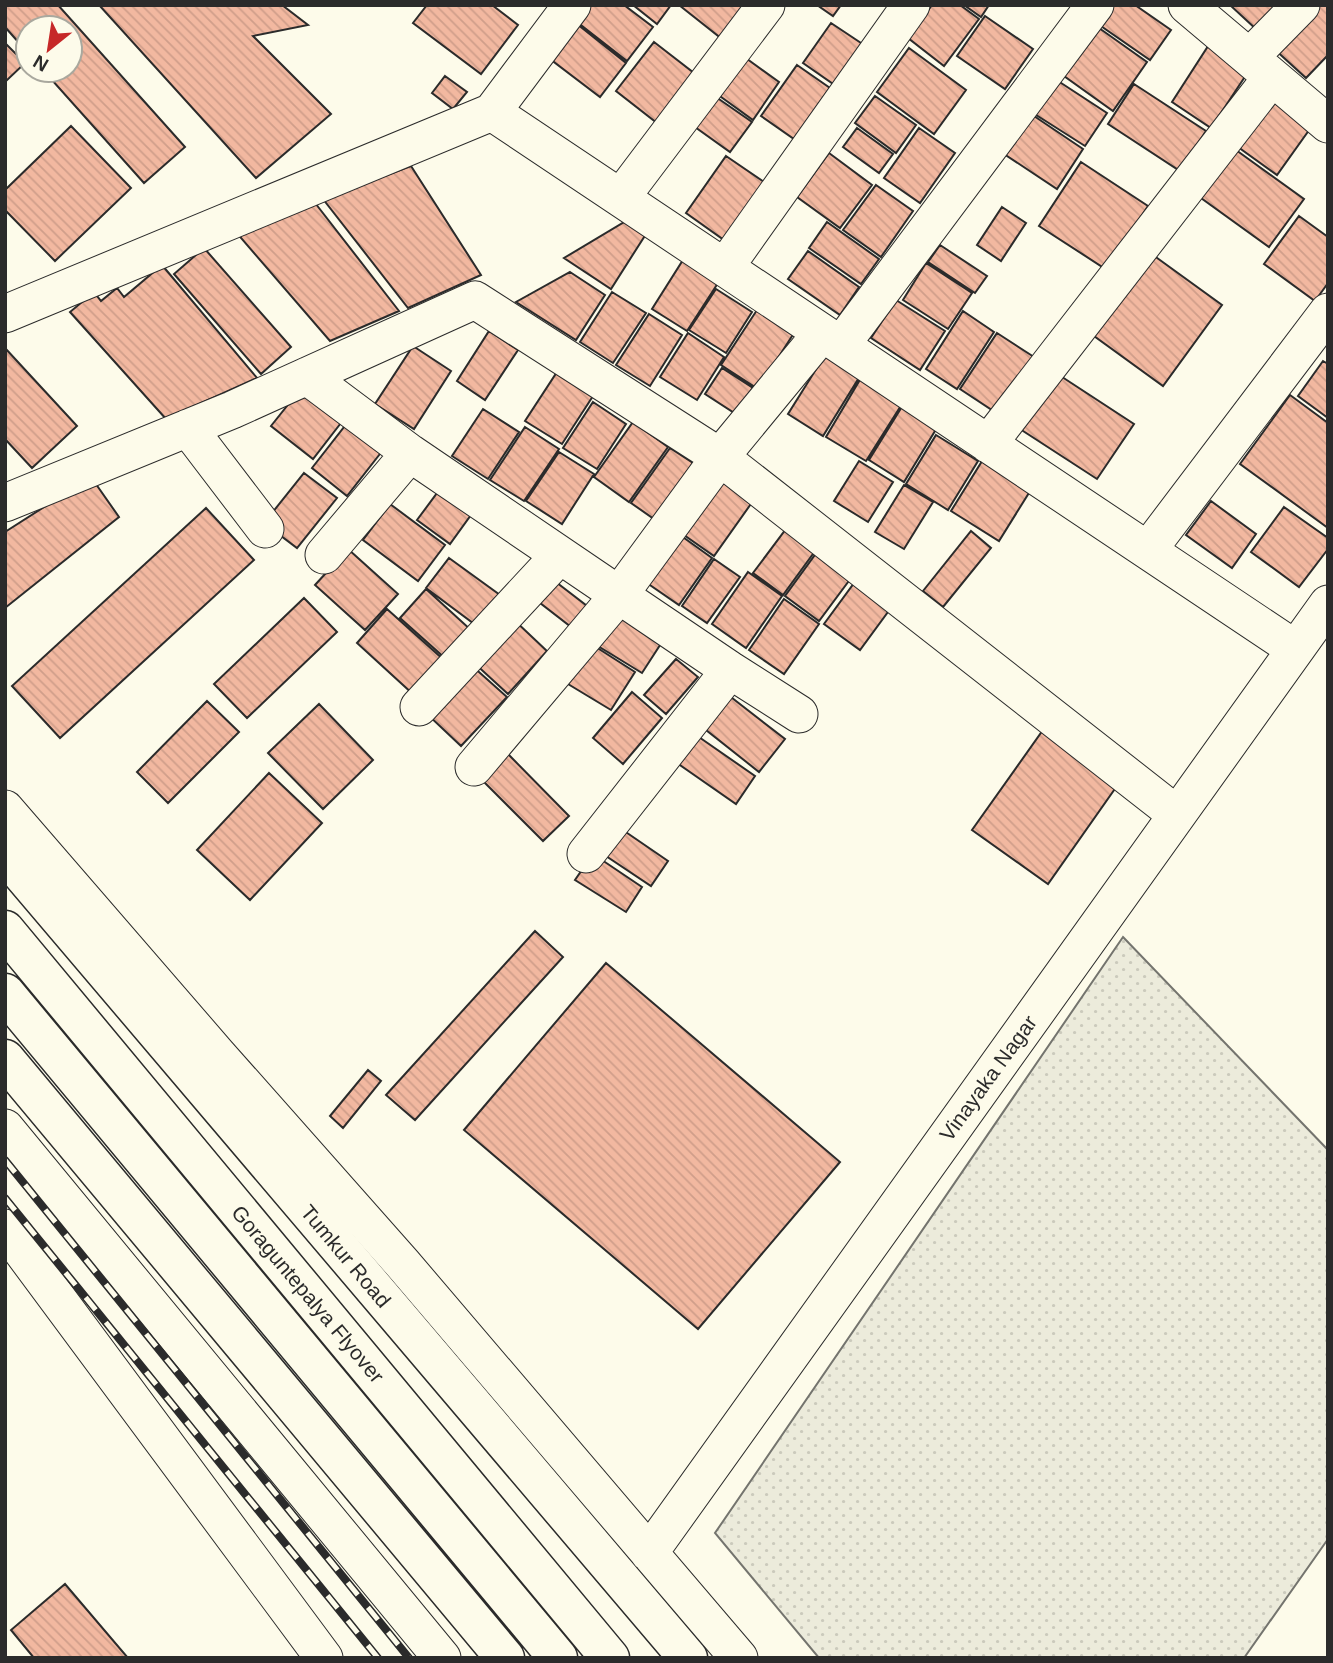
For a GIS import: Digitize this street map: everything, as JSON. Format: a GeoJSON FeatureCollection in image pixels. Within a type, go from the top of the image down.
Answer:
{"type":"FeatureCollection","features":[{"type":"Feature","properties":{"kind":"highway","name":"Tumkur Road"},"geometry":{"type":"LineString","coordinates":[[5,854],[688,1658]]}},
{"type":"Feature","properties":{"kind":"highway","name":"Goraguntepalya Flyover"},"geometry":{"type":"LineString","coordinates":[[5,930],[610,1658]]}},
{"type":"Feature","properties":{"kind":"highway","name":"Goraguntepalya Flyover"},"geometry":{"type":"LineString","coordinates":[[5,993],[558,1658]]}},
{"type":"Feature","properties":{"kind":"highway"},"geometry":{"type":"LineString","coordinates":[[5,1059],[505,1658]]}},
{"type":"Feature","properties":{"kind":"street"},"geometry":{"type":"LineString","coordinates":[[5,314],[492,112],[572,5]]}},
{"type":"Feature","properties":{"kind":"street"},"geometry":{"type":"LineString","coordinates":[[622,196],[766,5]]}},
{"type":"Feature","properties":{"kind":"street"},"geometry":{"type":"LineString","coordinates":[[725,267],[911,5]]}},
{"type":"Feature","properties":{"kind":"street"},"geometry":{"type":"LineString","coordinates":[[474,767],[619,595],[720,457],[832,339],[1095,5]]}},
{"type":"Feature","properties":{"kind":"street"},"geometry":{"type":"LineString","coordinates":[[1187,5],[1328,124]]}},
{"type":"Feature","properties":{"kind":"street"},"geometry":{"type":"LineString","coordinates":[[988,444],[1261,67],[1301,5]]}},
{"type":"Feature","properties":{"kind":"street"},"geometry":{"type":"LineString","coordinates":[[492,112],[622,196],[1295,649]]}},
{"type":"Feature","properties":{"kind":"street"},"geometry":{"type":"LineString","coordinates":[[5,503],[188,428],[475,300],[720,457],[1176,814]]}},
{"type":"Feature","properties":{"kind":"street"},"geometry":{"type":"LineString","coordinates":[[1148,550],[1328,312]]}},
{"type":"Feature","properties":{"kind":"street"},"geometry":{"type":"LineString","coordinates":[[307,376],[411,453],[799,714]]}},
{"type":"Feature","properties":{"kind":"street"},"geometry":{"type":"LineString","coordinates":[[188,428],[265,529]]}},
{"type":"Feature","properties":{"kind":"street"},"geometry":{"type":"LineString","coordinates":[[324,555],[411,453]]}},
{"type":"Feature","properties":{"kind":"street"},"geometry":{"type":"LineString","coordinates":[[419,707],[560,555]]}},
{"type":"Feature","properties":{"kind":"street","name":"Vinayaka Nagar"},"geometry":{"type":"LineString","coordinates":[[649,1553],[1328,604]]}},
{"type":"Feature","properties":{"kind":"street"},"geometry":{"type":"LineString","coordinates":[[586,853],[730,670]]}},
{"type":"Feature","properties":{"kind":"street"},"geometry":{"type":"LineString","coordinates":[[5,809],[217,1055],[403,1264],[739,1658]]}},
{"type":"Feature","properties":{"kind":"street"},"geometry":{"type":"LineString","coordinates":[[5,1128],[442,1658]]}},
{"type":"Feature","properties":{"kind":"street"},"geometry":{"type":"LineString","coordinates":[[5,1228],[324,1658]]}},
{"type":"Feature","properties":{"kind":"shaded area"},"geometry":{"type":"Polygon","coordinates":[[[1123,937],[1328,1150],[1328,1539],[1244,1658],[819,1658],[715,1533],[1123,937]]]}},
{"type":"Feature","properties":{"kind":"building"},"geometry":{"type":"Polygon","coordinates":[[[5,5],[58,5],[66,14],[14,14],[14,37],[5,27],[5,5]]]}},
{"type":"Feature","properties":{"kind":"building"},"geometry":{"type":"Polygon","coordinates":[[[99,5],[282,5],[308,25],[253,36],[331,114],[256,178],[99,5]]]}},
{"type":"Feature","properties":{"kind":"building"},"geometry":{"type":"Polygon","coordinates":[[[427,5],[492,5],[518,25],[481,74],[413,23],[427,5]]]}},
{"type":"Feature","properties":{"kind":"building"},"geometry":{"type":"Polygon","coordinates":[[[590,5],[624,5],[653,27],[627,61],[577,22],[590,5]]]}},
{"type":"Feature","properties":{"kind":"building"},"geometry":{"type":"Polygon","coordinates":[[[633,5],[671,5],[657,24],[633,5]]]}},
{"type":"Feature","properties":{"kind":"building"},"geometry":{"type":"Polygon","coordinates":[[[679,5],[748,5],[722,39],[679,5]]]}},
{"type":"Feature","properties":{"kind":"building"},"geometry":{"type":"Polygon","coordinates":[[[817,5],[841,5],[833,16],[817,5]]]}},
{"type":"Feature","properties":{"kind":"building"},"geometry":{"type":"Polygon","coordinates":[[[932,5],[960,5],[979,19],[944,66],[908,38],[932,5]]]}},
{"type":"Feature","properties":{"kind":"building"},"geometry":{"type":"Polygon","coordinates":[[[964,5],[989,5],[981,17],[964,5]]]}},
{"type":"Feature","properties":{"kind":"building"},"geometry":{"type":"Polygon","coordinates":[[[1111,5],[1135,5],[1171,30],[1150,60],[1098,24],[1111,5]]]}},
{"type":"Feature","properties":{"kind":"building"},"geometry":{"type":"Polygon","coordinates":[[[1230,5],[1279,5],[1257,30],[1230,5]]]}},
{"type":"Feature","properties":{"kind":"building"},"geometry":{"type":"Polygon","coordinates":[[[1309,5],[1328,5],[1328,55],[1306,78],[1271,46],[1309,5]]]}},
{"type":"Feature","properties":{"kind":"building"},"geometry":{"type":"Polygon","coordinates":[[[985,16],[1033,49],[1005,89],[957,56],[985,16]]]}},
{"type":"Feature","properties":{"kind":"building"},"geometry":{"type":"Polygon","coordinates":[[[831,23],[867,47],[839,88],[803,63],[831,23]]]}},
{"type":"Feature","properties":{"kind":"building"},"geometry":{"type":"Polygon","coordinates":[[[577,24],[626,63],[600,97],[550,59],[577,24]]]}},
{"type":"Feature","properties":{"kind":"building"},"geometry":{"type":"Polygon","coordinates":[[[1099,28],[1147,62],[1113,111],[1064,76],[1099,28]]]}},
{"type":"Feature","properties":{"kind":"building"},"geometry":{"type":"Polygon","coordinates":[[[84,34],[185,147],[144,183],[56,84],[84,84],[84,34]]]}},
{"type":"Feature","properties":{"kind":"building"},"geometry":{"type":"Polygon","coordinates":[[[1212,40],[1252,66],[1211,128],[1172,102],[1212,40]]]}},
{"type":"Feature","properties":{"kind":"building"},"geometry":{"type":"Polygon","coordinates":[[[654,42],[694,73],[657,123],[616,91],[654,42]]]}},
{"type":"Feature","properties":{"kind":"building"},"geometry":{"type":"Polygon","coordinates":[[[5,43],[14,52],[14,73],[5,82],[5,43]]]}},
{"type":"Feature","properties":{"kind":"building"},"geometry":{"type":"Polygon","coordinates":[[[909,48],[966,90],[934,134],[877,92],[909,48]]]}},
{"type":"Feature","properties":{"kind":"building"},"geometry":{"type":"Polygon","coordinates":[[[743,56],[779,82],[753,120],[717,94],[743,56]]]}},
{"type":"Feature","properties":{"kind":"building"},"geometry":{"type":"Polygon","coordinates":[[[797,65],[830,88],[794,139],[761,116],[797,65]]]}},
{"type":"Feature","properties":{"kind":"building"},"geometry":{"type":"Polygon","coordinates":[[[445,76],[467,92],[453,109],[432,93],[445,76]]]}},
{"type":"Feature","properties":{"kind":"building"},"geometry":{"type":"Polygon","coordinates":[[[1055,79],[1107,113],[1085,146],[1033,113],[1055,79]]]}},
{"type":"Feature","properties":{"kind":"building"},"geometry":{"type":"Polygon","coordinates":[[[1134,84],[1206,131],[1180,171],[1108,124],[1134,84]]]}},
{"type":"Feature","properties":{"kind":"building"},"geometry":{"type":"Polygon","coordinates":[[[875,96],[916,125],[896,153],[855,123],[875,96]]]}},
{"type":"Feature","properties":{"kind":"building"},"geometry":{"type":"Polygon","coordinates":[[[716,97],[752,122],[730,152],[695,127],[716,97]]]}},
{"type":"Feature","properties":{"kind":"building"},"geometry":{"type":"Polygon","coordinates":[[[1274,98],[1312,126],[1277,175],[1238,147],[1274,98]]]}},
{"type":"Feature","properties":{"kind":"building"},"geometry":{"type":"Polygon","coordinates":[[[1031,114],[1083,149],[1057,189],[1004,154],[1031,114]]]}},
{"type":"Feature","properties":{"kind":"building"},"geometry":{"type":"Polygon","coordinates":[[[71,126],[131,188],[55,261],[5,210],[5,190],[71,126]]]}},
{"type":"Feature","properties":{"kind":"building"},"geometry":{"type":"Polygon","coordinates":[[[857,128],[893,154],[879,173],[843,147],[857,128]]]}},
{"type":"Feature","properties":{"kind":"building"},"geometry":{"type":"Polygon","coordinates":[[[919,128],[955,153],[920,203],[884,178],[919,128]]]}},
{"type":"Feature","properties":{"kind":"building"},"geometry":{"type":"Polygon","coordinates":[[[1236,150],[1304,199],[1269,247],[1201,198],[1236,150]]]}},
{"type":"Feature","properties":{"kind":"building"},"geometry":{"type":"Polygon","coordinates":[[[829,153],[872,185],[840,228],[797,197],[829,153]]]}},
{"type":"Feature","properties":{"kind":"building"},"geometry":{"type":"Polygon","coordinates":[[[726,156],[764,182],[724,240],[686,213],[726,156]]]}},
{"type":"Feature","properties":{"kind":"building"},"geometry":{"type":"Polygon","coordinates":[[[1081,162],[1148,206],[1107,270],[1039,226],[1081,162]]]}},
{"type":"Feature","properties":{"kind":"building"},"geometry":{"type":"Polygon","coordinates":[[[411,166],[481,275],[408,308],[323,199],[411,166]]]}},
{"type":"Feature","properties":{"kind":"building"},"geometry":{"type":"Polygon","coordinates":[[[876,185],[913,211],[881,257],[843,230],[876,185]]]}},
{"type":"Feature","properties":{"kind":"building"},"geometry":{"type":"Polygon","coordinates":[[[312,199],[399,311],[330,341],[235,231],[312,199]]]}},
{"type":"Feature","properties":{"kind":"building"},"geometry":{"type":"Polygon","coordinates":[[[1002,207],[1026,223],[1001,261],[977,245],[1002,207]]]}},
{"type":"Feature","properties":{"kind":"building"},"geometry":{"type":"Polygon","coordinates":[[[1299,216],[1328,237],[1328,283],[1315,301],[1264,264],[1299,216]]]}},
{"type":"Feature","properties":{"kind":"building"},"geometry":{"type":"Polygon","coordinates":[[[626,221],[646,234],[611,289],[564,258],[626,221]]]}},
{"type":"Feature","properties":{"kind":"building"},"geometry":{"type":"Polygon","coordinates":[[[827,222],[879,259],[861,284],[809,248],[827,222]]]}},
{"type":"Feature","properties":{"kind":"building"},"geometry":{"type":"Polygon","coordinates":[[[940,245],[987,276],[975,293],[928,262],[940,245]]]}},
{"type":"Feature","properties":{"kind":"building"},"geometry":{"type":"Polygon","coordinates":[[[204,248],[291,347],[261,374],[174,274],[204,248]]]}},
{"type":"Feature","properties":{"kind":"building"},"geometry":{"type":"Polygon","coordinates":[[[808,251],[859,287],[840,315],[788,279],[808,251]]]}},
{"type":"Feature","properties":{"kind":"building"},"geometry":{"type":"Polygon","coordinates":[[[1153,255],[1222,305],[1163,386],[1094,336],[1153,255]]]}},
{"type":"Feature","properties":{"kind":"building"},"geometry":{"type":"Polygon","coordinates":[[[683,260],[718,283],[687,331],[652,309],[683,260]]]}},
{"type":"Feature","properties":{"kind":"building"},"geometry":{"type":"Polygon","coordinates":[[[926,263],[972,293],[948,329],[903,300],[926,263]]]}},
{"type":"Feature","properties":{"kind":"building"},"geometry":{"type":"Polygon","coordinates":[[[162,265],[257,378],[166,419],[70,312],[94,292],[101,301],[117,288],[124,297],[162,265]]]}},
{"type":"Feature","properties":{"kind":"building"},"geometry":{"type":"Polygon","coordinates":[[[570,272],[605,295],[576,340],[516,302],[570,272]]]}},
{"type":"Feature","properties":{"kind":"building"},"geometry":{"type":"Polygon","coordinates":[[[716,289],[752,312],[726,353],[689,330],[716,289]]]}},
{"type":"Feature","properties":{"kind":"building"},"geometry":{"type":"Polygon","coordinates":[[[612,292],[646,313],[613,363],[580,342],[612,292]]]}},
{"type":"Feature","properties":{"kind":"building"},"geometry":{"type":"Polygon","coordinates":[[[896,300],[945,331],[920,370],[871,338],[896,300]]]}},
{"type":"Feature","properties":{"kind":"building"},"geometry":{"type":"Polygon","coordinates":[[[757,310],[794,333],[758,389],[721,365],[757,310]]]}},
{"type":"Feature","properties":{"kind":"building"},"geometry":{"type":"Polygon","coordinates":[[[963,311],[994,332],[957,389],[926,369],[963,311]]]}},
{"type":"Feature","properties":{"kind":"building"},"geometry":{"type":"Polygon","coordinates":[[[649,314],[682,335],[650,386],[616,365],[649,314]]]}},
{"type":"Feature","properties":{"kind":"building"},"geometry":{"type":"Polygon","coordinates":[[[489,331],[518,350],[485,400],[457,381],[489,331]]]}},
{"type":"Feature","properties":{"kind":"building"},"geometry":{"type":"Polygon","coordinates":[[[688,333],[724,357],[697,400],[660,377],[688,333]]]}},
{"type":"Feature","properties":{"kind":"building"},"geometry":{"type":"Polygon","coordinates":[[[997,333],[1034,357],[998,414],[960,389],[997,333]]]}},
{"type":"Feature","properties":{"kind":"building"},"geometry":{"type":"Polygon","coordinates":[[[413,346],[451,371],[414,429],[375,404],[413,346]]]}},
{"type":"Feature","properties":{"kind":"building"},"geometry":{"type":"Polygon","coordinates":[[[5,348],[77,426],[32,468],[5,439],[5,348]]]}},
{"type":"Feature","properties":{"kind":"building"},"geometry":{"type":"Polygon","coordinates":[[[825,355],[860,376],[823,436],[788,414],[825,355]]]}},
{"type":"Feature","properties":{"kind":"building"},"geometry":{"type":"Polygon","coordinates":[[[1323,361],[1328,364],[1328,418],[1298,396],[1323,361]]]}},
{"type":"Feature","properties":{"kind":"building"},"geometry":{"type":"Polygon","coordinates":[[[722,368],[753,388],[736,414],[705,394],[722,368]]]}},
{"type":"Feature","properties":{"kind":"building"},"geometry":{"type":"Polygon","coordinates":[[[557,372],[593,396],[562,444],[525,421],[557,372]]]}},
{"type":"Feature","properties":{"kind":"building"},"geometry":{"type":"Polygon","coordinates":[[[1056,373],[1134,424],[1097,479],[1020,429],[1056,373]]]}},
{"type":"Feature","properties":{"kind":"building"},"geometry":{"type":"Polygon","coordinates":[[[861,378],[902,404],[866,461],[826,437],[861,378]]]}},
{"type":"Feature","properties":{"kind":"building"},"geometry":{"type":"Polygon","coordinates":[[[303,386],[344,419],[313,459],[271,426],[303,386]]]}},
{"type":"Feature","properties":{"kind":"building"},"geometry":{"type":"Polygon","coordinates":[[[1290,395],[1328,423],[1328,528],[1240,464],[1290,395]]]}},
{"type":"Feature","properties":{"kind":"building"},"geometry":{"type":"Polygon","coordinates":[[[593,402],[626,424],[597,469],[563,448],[593,402]]]}},
{"type":"Feature","properties":{"kind":"building"},"geometry":{"type":"Polygon","coordinates":[[[903,405],[938,426],[904,482],[869,460],[903,405]]]}},
{"type":"Feature","properties":{"kind":"building"},"geometry":{"type":"Polygon","coordinates":[[[483,409],[519,432],[488,479],[452,456],[483,409]]]}},
{"type":"Feature","properties":{"kind":"building"},"geometry":{"type":"Polygon","coordinates":[[[348,422],[383,450],[347,496],[312,468],[348,422]]]}},
{"type":"Feature","properties":{"kind":"building"},"geometry":{"type":"Polygon","coordinates":[[[633,422],[668,447],[629,502],[594,477],[633,422]]]}},
{"type":"Feature","properties":{"kind":"building"},"geometry":{"type":"Polygon","coordinates":[[[525,427],[559,449],[524,501],[490,480],[525,427]]]}},
{"type":"Feature","properties":{"kind":"building"},"geometry":{"type":"Polygon","coordinates":[[[936,435],[978,461],[948,510],[906,484],[936,435]]]}},
{"type":"Feature","properties":{"kind":"building"},"geometry":{"type":"Polygon","coordinates":[[[670,448],[693,463],[654,519],[631,503],[670,448]]]}},
{"type":"Feature","properties":{"kind":"building"},"geometry":{"type":"Polygon","coordinates":[[[559,452],[594,474],[562,524],[526,501],[559,452]]]}},
{"type":"Feature","properties":{"kind":"building"},"geometry":{"type":"Polygon","coordinates":[[[984,458],[1032,488],[999,541],[951,511],[984,458]]]}},
{"type":"Feature","properties":{"kind":"building"},"geometry":{"type":"Polygon","coordinates":[[[859,461],[893,482],[868,522],[834,501],[859,461]]]}},
{"type":"Feature","properties":{"kind":"building"},"geometry":{"type":"Polygon","coordinates":[[[304,473],[337,498],[297,548],[264,523],[304,473]]]}},
{"type":"Feature","properties":{"kind":"building"},"geometry":{"type":"Polygon","coordinates":[[[91,477],[119,517],[5,608],[5,532],[91,477]]]}},
{"type":"Feature","properties":{"kind":"building"},"geometry":{"type":"Polygon","coordinates":[[[723,480],[753,501],[714,556],[684,535],[723,480]]]}},
{"type":"Feature","properties":{"kind":"building"},"geometry":{"type":"Polygon","coordinates":[[[443,485],[476,508],[450,544],[417,520],[443,485]]]}},
{"type":"Feature","properties":{"kind":"building"},"geometry":{"type":"Polygon","coordinates":[[[904,485],[933,502],[904,549],[875,532],[904,485]]]}},
{"type":"Feature","properties":{"kind":"building"},"geometry":{"type":"Polygon","coordinates":[[[1211,501],[1256,534],[1232,568],[1186,535],[1211,501]]]}},
{"type":"Feature","properties":{"kind":"building"},"geometry":{"type":"Polygon","coordinates":[[[390,504],[445,545],[418,581],[363,540],[390,504]]]}},
{"type":"Feature","properties":{"kind":"building"},"geometry":{"type":"Polygon","coordinates":[[[1284,507],[1328,538],[1328,549],[1299,587],[1251,552],[1284,507]]]}},
{"type":"Feature","properties":{"kind":"building"},"geometry":{"type":"Polygon","coordinates":[[[206,508],[254,560],[60,738],[12,686],[206,508]]]}},
{"type":"Feature","properties":{"kind":"building"},"geometry":{"type":"Polygon","coordinates":[[[789,525],[818,547],[783,595],[753,573],[789,525]]]}},
{"type":"Feature","properties":{"kind":"building"},"geometry":{"type":"Polygon","coordinates":[[[971,531],[991,548],[943,607],[923,591],[971,531]]]}},
{"type":"Feature","properties":{"kind":"building"},"geometry":{"type":"Polygon","coordinates":[[[680,535],[712,558],[679,605],[647,583],[680,535]]]}},
{"type":"Feature","properties":{"kind":"building"},"geometry":{"type":"Polygon","coordinates":[[[820,548],[854,574],[819,621],[785,596],[820,548]]]}},
{"type":"Feature","properties":{"kind":"building"},"geometry":{"type":"Polygon","coordinates":[[[348,549],[398,594],[365,630],[315,585],[348,549]]]}},
{"type":"Feature","properties":{"kind":"building"},"geometry":{"type":"Polygon","coordinates":[[[449,558],[500,595],[477,626],[426,588],[449,558]]]}},
{"type":"Feature","properties":{"kind":"building"},"geometry":{"type":"Polygon","coordinates":[[[714,559],[740,577],[707,623],[682,606],[714,559]]]}},
{"type":"Feature","properties":{"kind":"building"},"geometry":{"type":"Polygon","coordinates":[[[748,572],[782,596],[746,648],[712,624],[748,572]]]}},
{"type":"Feature","properties":{"kind":"building"},"geometry":{"type":"Polygon","coordinates":[[[860,575],[896,601],[860,650],[824,624],[860,575]]]}},
{"type":"Feature","properties":{"kind":"building"},"geometry":{"type":"Polygon","coordinates":[[[552,579],[591,609],[575,630],[535,599],[552,579]]]}},
{"type":"Feature","properties":{"kind":"building"},"geometry":{"type":"Polygon","coordinates":[[[426,589],[472,631],[446,659],[400,618],[426,589]]]}},
{"type":"Feature","properties":{"kind":"building"},"geometry":{"type":"Polygon","coordinates":[[[304,598],[337,632],[247,718],[214,684],[304,598]]]}},
{"type":"Feature","properties":{"kind":"building"},"geometry":{"type":"Polygon","coordinates":[[[784,599],[819,624],[784,674],[749,650],[784,599]]]}},
{"type":"Feature","properties":{"kind":"building"},"geometry":{"type":"Polygon","coordinates":[[[387,609],[445,661],[414,695],[357,643],[387,609]]]}},
{"type":"Feature","properties":{"kind":"building"},"geometry":{"type":"Polygon","coordinates":[[[614,611],[662,642],[642,673],[593,643],[614,611]]]}},
{"type":"Feature","properties":{"kind":"building"},"geometry":{"type":"Polygon","coordinates":[[[512,618],[547,651],[508,694],[472,661],[512,618]]]}},
{"type":"Feature","properties":{"kind":"building"},"geometry":{"type":"Polygon","coordinates":[[[588,642],[635,672],[611,710],[563,681],[588,642]]]}},
{"type":"Feature","properties":{"kind":"building"},"geometry":{"type":"Polygon","coordinates":[[[676,659],[698,677],[666,714],[644,695],[676,659]]]}},
{"type":"Feature","properties":{"kind":"building"},"geometry":{"type":"Polygon","coordinates":[[[470,664],[507,697],[461,746],[426,713],[470,664]]]}},
{"type":"Feature","properties":{"kind":"building"},"geometry":{"type":"Polygon","coordinates":[[[632,692],[662,718],[623,764],[593,738],[632,692]]]}},
{"type":"Feature","properties":{"kind":"building"},"geometry":{"type":"Polygon","coordinates":[[[727,694],[785,739],[759,772],[701,726],[727,694]]]}},
{"type":"Feature","properties":{"kind":"building"},"geometry":{"type":"Polygon","coordinates":[[[207,701],[239,732],[168,803],[137,772],[207,701]]]}},
{"type":"Feature","properties":{"kind":"building"},"geometry":{"type":"Polygon","coordinates":[[[319,704],[373,760],[323,809],[268,753],[319,704]]]}},
{"type":"Feature","properties":{"kind":"building"},"geometry":{"type":"Polygon","coordinates":[[[1043,730],[1119,783],[1048,884],[972,830],[1043,730]]]}},
{"type":"Feature","properties":{"kind":"building"},"geometry":{"type":"Polygon","coordinates":[[[696,735],[755,776],[736,804],[677,763],[696,735]]]}},
{"type":"Feature","properties":{"kind":"building"},"geometry":{"type":"Polygon","coordinates":[[[507,753],[569,816],[543,841],[481,779],[507,753]]]}},
{"type":"Feature","properties":{"kind":"building"},"geometry":{"type":"Polygon","coordinates":[[[269,773],[322,823],[250,900],[197,850],[269,773]]]}},
{"type":"Feature","properties":{"kind":"building"},"geometry":{"type":"Polygon","coordinates":[[[617,826],[668,861],[651,886],[600,852],[617,826]]]}},
{"type":"Feature","properties":{"kind":"building"},"geometry":{"type":"Polygon","coordinates":[[[593,854],[642,887],[626,912],[575,880],[593,854]]]}},
{"type":"Feature","properties":{"kind":"building"},"geometry":{"type":"Polygon","coordinates":[[[535,931],[563,957],[415,1120],[386,1095],[535,931]]]}},
{"type":"Feature","properties":{"kind":"building"},"geometry":{"type":"Polygon","coordinates":[[[606,963],[840,1162],[698,1329],[464,1130],[606,963]]]}},
{"type":"Feature","properties":{"kind":"building"},"geometry":{"type":"Polygon","coordinates":[[[368,1070],[381,1081],[343,1128],[330,1116],[368,1070]]]}},
{"type":"Feature","properties":{"kind":"building"},"geometry":{"type":"Polygon","coordinates":[[[65,1584],[128,1658],[34,1658],[11,1630],[65,1584]]]}},
{"type":"Feature","properties":{"kind":"railway"},"geometry":{"type":"LineString","coordinates":[[5,1160],[409,1658]]}},
{"type":"Feature","properties":{"kind":"railway"},"geometry":{"type":"LineString","coordinates":[[5,1198],[378,1658]]}}]}
